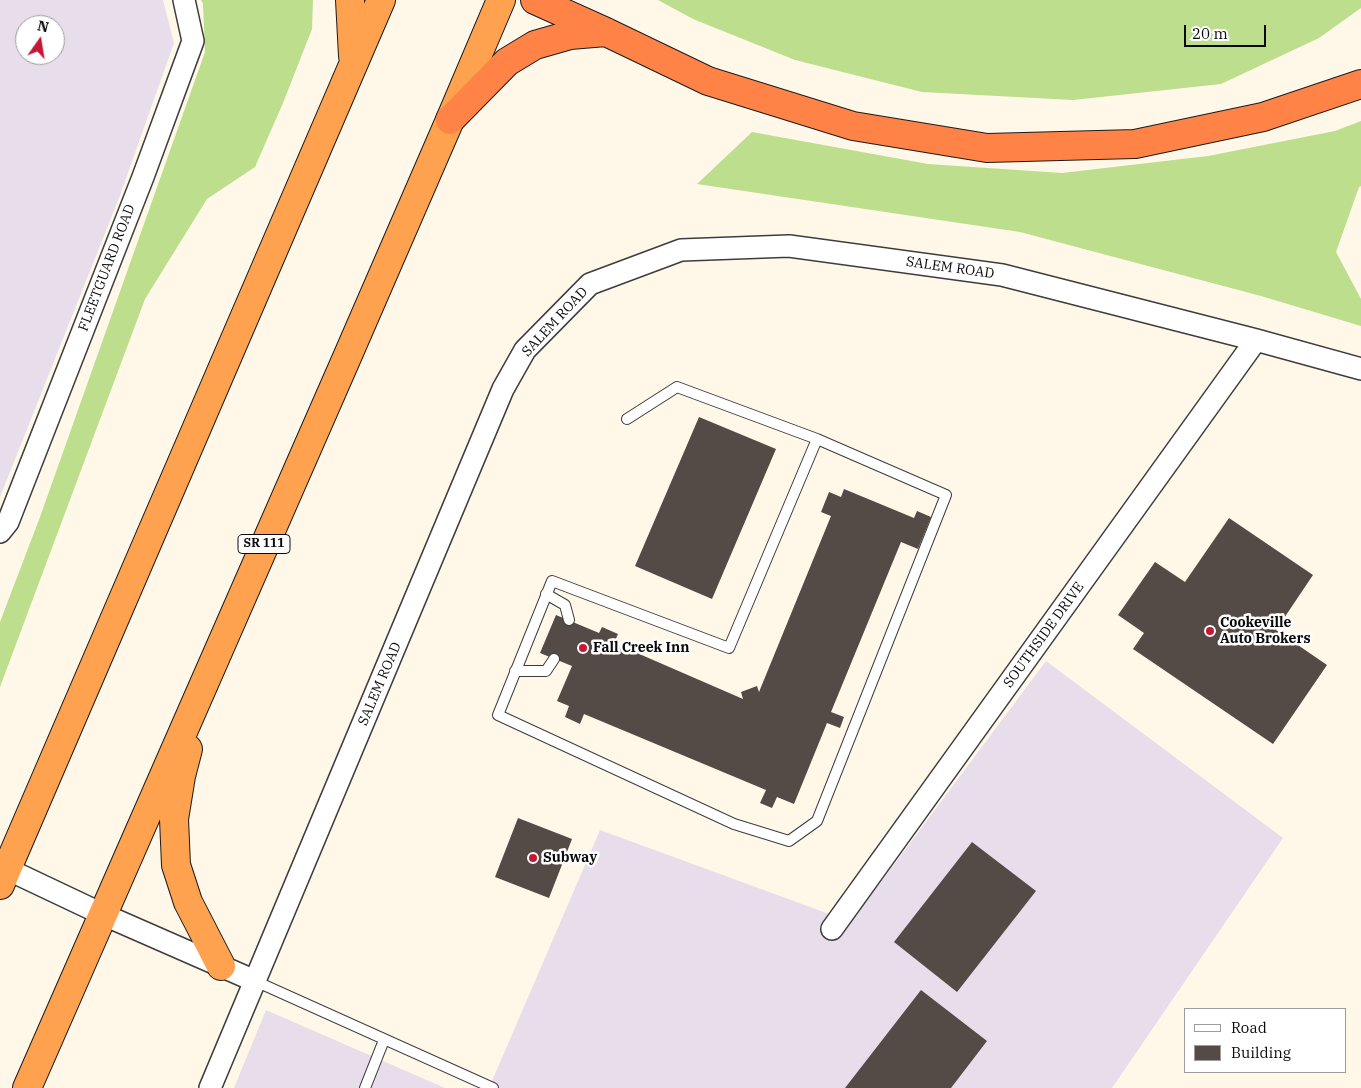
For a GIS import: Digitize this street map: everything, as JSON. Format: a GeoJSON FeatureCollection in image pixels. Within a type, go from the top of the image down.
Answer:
{"type":"FeatureCollection","features":[{"type":"Feature","properties":{"kind":"highway"},"geometry":{"type":"LineString","coordinates":[[350,0],[354,63]]}},
{"type":"Feature","properties":{"kind":"highway"},"geometry":{"type":"LineString","coordinates":[[3,877],[381,0]]}},
{"type":"Feature","properties":{"kind":"highway","name":"SR 111"},"geometry":{"type":"LineString","coordinates":[[27,1085],[501,0]]}},
{"type":"Feature","properties":{"kind":"highway"},"geometry":{"type":"LineString","coordinates":[[535,0],[708,81],[853,126],[987,148],[1134,144],[1263,118],[1361,84]]}},
{"type":"Feature","properties":{"kind":"highway"},"geometry":{"type":"LineString","coordinates":[[450,120],[507,62],[535,45],[570,35],[606,32]]}},
{"type":"Feature","properties":{"kind":"highway"},"geometry":{"type":"LineString","coordinates":[[209,670],[181,776],[174,819],[176,865],[188,902],[221,966]]}},
{"type":"Feature","properties":{"kind":"street","name":"FLEETGUARD ROAD"},"geometry":{"type":"LineString","coordinates":[[0,532],[8,522],[143,177],[193,41],[184,0]]}},
{"type":"Feature","properties":{"kind":"street","name":"SALEM ROAD"},"geometry":{"type":"LineString","coordinates":[[210,1088],[503,389],[524,350],[590,284],[681,250],[789,246],[1002,275],[1361,369]]}},
{"type":"Feature","properties":{"kind":"street","name":"SOUTHSIDE DRIVE"},"geometry":{"type":"LineString","coordinates":[[832,930],[1256,340]]}},
{"type":"Feature","properties":{"kind":"street"},"geometry":{"type":"LineString","coordinates":[[3,877],[102,914],[255,981]]}},
{"type":"Feature","properties":{"kind":"lane"},"geometry":{"type":"LineString","coordinates":[[627,419],[677,387],[817,439],[946,495],[817,820],[790,841],[734,824],[498,715],[552,581],[729,648],[817,439]]}},
{"type":"Feature","properties":{"kind":"lane"},"geometry":{"type":"LineString","coordinates":[[546,594],[565,605],[569,620]]}},
{"type":"Feature","properties":{"kind":"lane"},"geometry":{"type":"LineString","coordinates":[[515,671],[546,671],[554,659]]}},
{"type":"Feature","properties":{"kind":"lane"},"geometry":{"type":"LineString","coordinates":[[255,981],[493,1088]]}},
{"type":"Feature","properties":{"kind":"lane"},"geometry":{"type":"LineString","coordinates":[[365,1088],[384,1040]]}},
{"type":"Feature","properties":{"kind":"shaded area"},"geometry":{"type":"Polygon","coordinates":[[[0,0],[163,0],[174,43],[119,198],[0,497],[0,0]]]}},
{"type":"Feature","properties":{"kind":"shaded area"},"geometry":{"type":"Polygon","coordinates":[[[1046,661],[1283,838],[1112,1088],[489,1088],[600,830],[851,922],[1046,661]]]}},
{"type":"Feature","properties":{"kind":"shaded area"},"geometry":{"type":"Polygon","coordinates":[[[266,1010],[445,1088],[234,1088],[266,1010]]]}},
{"type":"Feature","properties":{"kind":"green space"},"geometry":{"type":"Polygon","coordinates":[[[201,0],[313,0],[312,29],[255,167],[207,199],[145,299],[0,687],[0,622],[40,517],[205,52],[203,4],[201,0]]]}},
{"type":"Feature","properties":{"kind":"green space"},"geometry":{"type":"Polygon","coordinates":[[[658,0],[1361,0],[1361,8],[1319,38],[1221,84],[1073,100],[922,92],[795,60],[693,19],[658,0]]]}},
{"type":"Feature","properties":{"kind":"green space"},"geometry":{"type":"Polygon","coordinates":[[[1361,121],[1361,186],[1359,187],[1336,252],[1361,299],[1361,326],[1261,296],[1020,232],[697,184],[752,132],[928,164],[1062,173],[1208,156],[1335,131],[1361,121]]]}},
{"type":"Feature","properties":{"kind":"building"},"geometry":{"type":"Polygon","coordinates":[[[699,417],[776,449],[712,599],[635,566],[699,417]]]}},
{"type":"Feature","properties":{"kind":"building","name":"Fall Creek Inn"},"geometry":{"type":"Polygon","coordinates":[[[844,489],[914,518],[917,511],[931,517],[918,549],[901,542],[831,712],[844,717],[840,728],[827,723],[794,804],[777,797],[772,808],[760,803],[766,790],[584,714],[580,724],[565,717],[569,706],[557,701],[572,666],[540,653],[556,615],[599,633],[602,627],[618,634],[614,643],[743,699],[741,692],[757,686],[759,692],[831,516],[821,512],[829,492],[841,497],[844,489]]]}},
{"type":"Feature","properties":{"kind":"building","name":"Cookeville Auto Brokers"},"geometry":{"type":"Polygon","coordinates":[[[1229,518],[1313,575],[1276,630],[1327,665],[1273,744],[1133,649],[1144,633],[1118,615],[1155,562],[1185,582],[1229,518]]]}},
{"type":"Feature","properties":{"kind":"building","name":"Subway"},"geometry":{"type":"Polygon","coordinates":[[[518,818],[572,839],[549,898],[495,877],[518,818]]]}},
{"type":"Feature","properties":{"kind":"building"},"geometry":{"type":"Polygon","coordinates":[[[972,842],[1036,891],[957,992],[894,942],[972,842]]]}},
{"type":"Feature","properties":{"kind":"building"},"geometry":{"type":"Polygon","coordinates":[[[921,990],[987,1041],[951,1088],[845,1088],[921,990]]]}},
{"type":"Feature","properties":{"kind":"place","name":"Cookeville Auto Brokers"},"geometry":{"type":"Point","coordinates":[1210,631]}},
{"type":"Feature","properties":{"kind":"place","name":"Fall Creek Inn"},"geometry":{"type":"Point","coordinates":[583,648]}},
{"type":"Feature","properties":{"kind":"place","name":"Subway"},"geometry":{"type":"Point","coordinates":[533,858]}}]}
